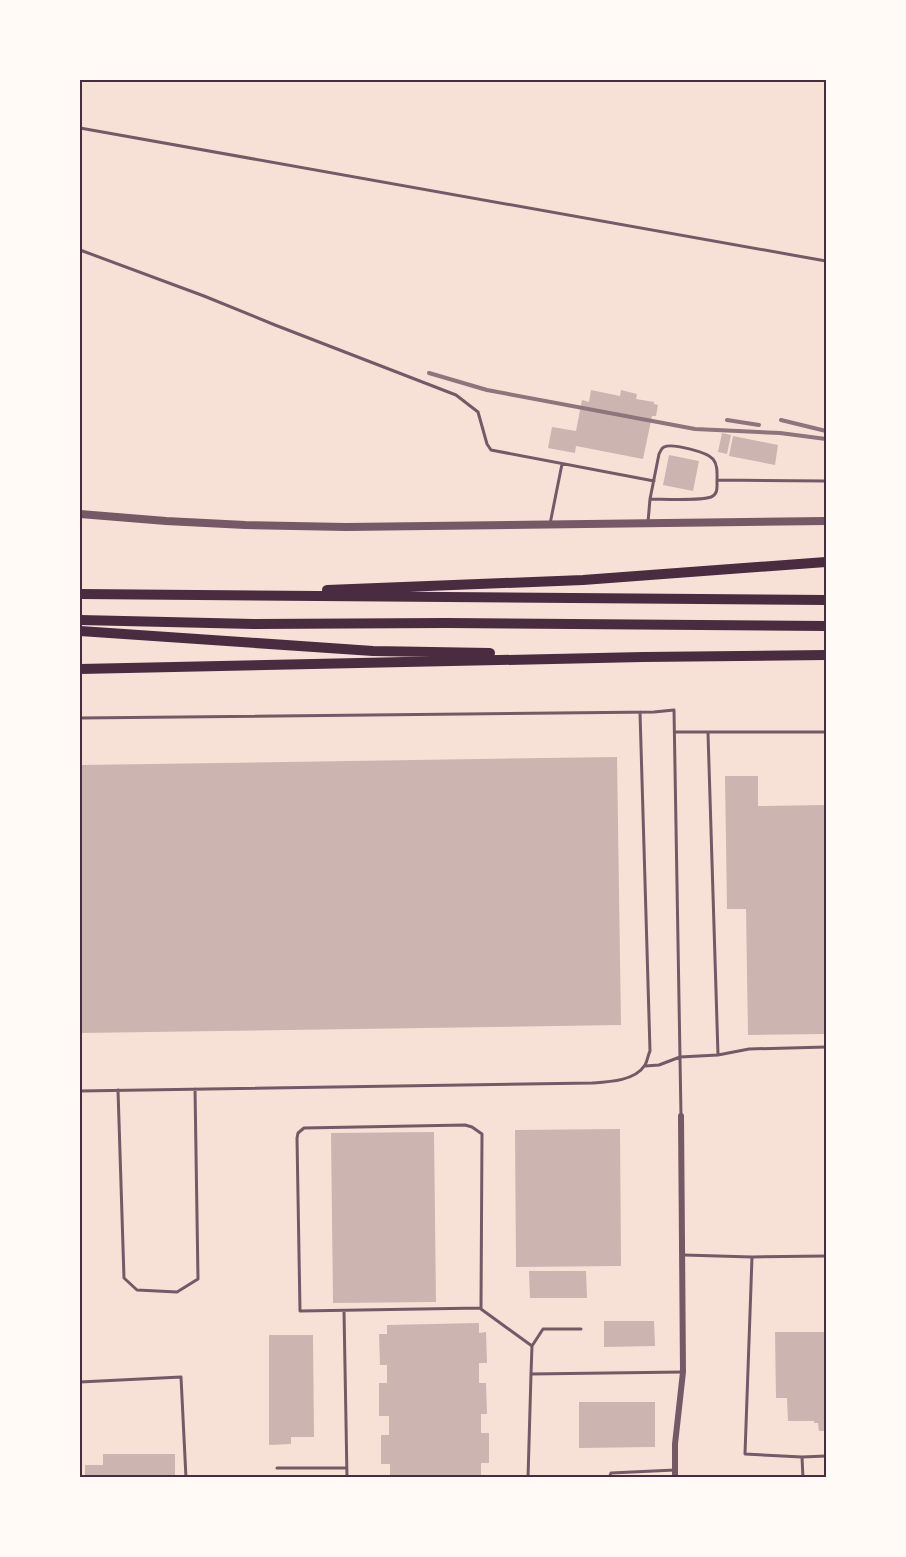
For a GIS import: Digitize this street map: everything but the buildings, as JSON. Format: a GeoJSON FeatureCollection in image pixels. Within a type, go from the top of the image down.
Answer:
{"type":"FeatureCollection","features":[{"type":"Feature","properties":{"kind":"highway"},"geometry":{"type":"LineString","coordinates":[[183,595],[583,580],[826,562]]}},
{"type":"Feature","properties":{"kind":"highway"},"geometry":{"type":"LineString","coordinates":[[80,594],[826,600]]}},
{"type":"Feature","properties":{"kind":"highway"},"geometry":{"type":"LineString","coordinates":[[80,620],[254,624],[826,626]]}},
{"type":"Feature","properties":{"kind":"highway"},"geometry":{"type":"LineString","coordinates":[[80,631],[373,651],[643,657]]}},
{"type":"Feature","properties":{"kind":"highway"},"geometry":{"type":"LineString","coordinates":[[80,669],[826,655]]}},
{"type":"Feature","properties":{"kind":"street"},"geometry":{"type":"LineString","coordinates":[[80,514],[256,526],[346,527],[826,521]]}},
{"type":"Feature","properties":{"kind":"street"},"geometry":{"type":"LineString","coordinates":[[675,1474],[675,1443],[683,1371],[681,1116]]}},
{"type":"Feature","properties":{"kind":"lane"},"geometry":{"type":"LineString","coordinates":[[80,128],[826,261]]}},
{"type":"Feature","properties":{"kind":"lane"},"geometry":{"type":"LineString","coordinates":[[80,249],[456,395],[478,412],[486,444],[491,450],[654,481]]}},
{"type":"Feature","properties":{"kind":"lane"},"geometry":{"type":"LineString","coordinates":[[648,524],[650,499],[663,447],[701,452],[712,458],[716,464],[716,494],[708,498],[650,499]]}},
{"type":"Feature","properties":{"kind":"lane"},"geometry":{"type":"LineString","coordinates":[[550,525],[562,464]]}},
{"type":"Feature","properties":{"kind":"lane"},"geometry":{"type":"LineString","coordinates":[[717,480],[826,481]]}},
{"type":"Feature","properties":{"kind":"lane"},"geometry":{"type":"LineString","coordinates":[[80,718],[674,710],[681,1116]]}},
{"type":"Feature","properties":{"kind":"lane"},"geometry":{"type":"LineString","coordinates":[[640,712],[650,1052],[645,1066]]}},
{"type":"Feature","properties":{"kind":"lane"},"geometry":{"type":"LineString","coordinates":[[675,732],[826,732]]}},
{"type":"Feature","properties":{"kind":"lane"},"geometry":{"type":"LineString","coordinates":[[708,733],[718,1055]]}},
{"type":"Feature","properties":{"kind":"lane"},"geometry":{"type":"LineString","coordinates":[[80,1091],[592,1083],[620,1081],[645,1066],[659,1065],[680,1057],[718,1055],[749,1049],[826,1047]]}},
{"type":"Feature","properties":{"kind":"lane"},"geometry":{"type":"LineString","coordinates":[[118,1090],[124,1278],[137,1290],[177,1292],[198,1279],[195,1089]]}},
{"type":"Feature","properties":{"kind":"lane"},"geometry":{"type":"LineString","coordinates":[[481,1308],[482,1134],[465,1125],[304,1128],[298,1133],[300,1311],[481,1308],[532,1346]]}},
{"type":"Feature","properties":{"kind":"lane"},"geometry":{"type":"LineString","coordinates":[[682,1255],[826,1256]]}},
{"type":"Feature","properties":{"kind":"lane"},"geometry":{"type":"LineString","coordinates":[[752,1257],[745,1454],[826,1456]]}},
{"type":"Feature","properties":{"kind":"lane"},"geometry":{"type":"LineString","coordinates":[[344,1311],[347,1478]]}},
{"type":"Feature","properties":{"kind":"lane"},"geometry":{"type":"LineString","coordinates":[[528,1478],[532,1346],[543,1329],[581,1329]]}},
{"type":"Feature","properties":{"kind":"lane"},"geometry":{"type":"LineString","coordinates":[[531,1374],[683,1371]]}},
{"type":"Feature","properties":{"kind":"lane"},"geometry":{"type":"LineString","coordinates":[[80,1382],[181,1377],[186,1478]]}},
{"type":"Feature","properties":{"kind":"lane"},"geometry":{"type":"LineString","coordinates":[[802,1457],[803,1478]]}},
{"type":"Feature","properties":{"kind":"lane"},"geometry":{"type":"LineString","coordinates":[[277,1468],[347,1468]]}},
{"type":"Feature","properties":{"kind":"lane"},"geometry":{"type":"LineString","coordinates":[[609,1478],[611,1473],[675,1474]]}},
{"type":"Feature","properties":{"kind":"railway"},"geometry":{"type":"LineString","coordinates":[[429,373],[487,390],[695,429],[780,433],[826,439]]}},
{"type":"Feature","properties":{"kind":"railway"},"geometry":{"type":"LineString","coordinates":[[727,420],[759,425]]}},
{"type":"Feature","properties":{"kind":"railway"},"geometry":{"type":"LineString","coordinates":[[781,420],[826,431]]}}]}
